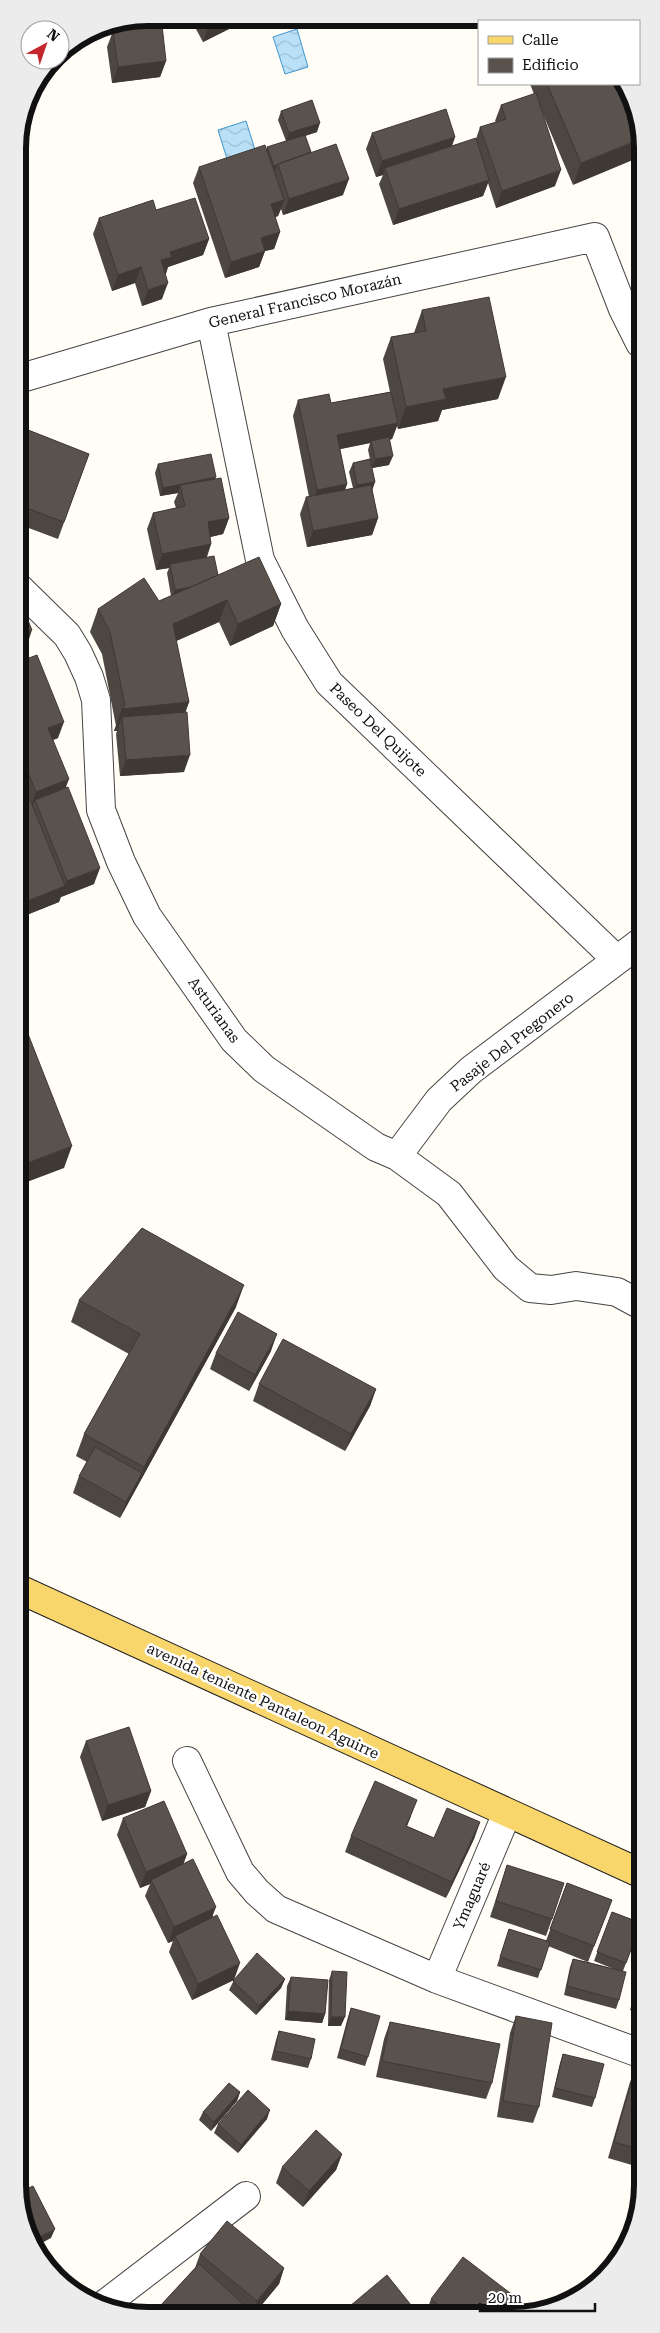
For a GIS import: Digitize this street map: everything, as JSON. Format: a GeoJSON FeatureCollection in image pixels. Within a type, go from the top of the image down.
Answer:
{"type":"FeatureCollection","features":[{"type":"Feature","properties":{"kind":"main road","name":"avenida teniente Pantaleon Aguirre"},"geometry":{"type":"LineString","coordinates":[[26,1592],[633,1870]]}},
{"type":"Feature","properties":{"kind":"street","name":"General Francisco Morazán"},"geometry":{"type":"LineString","coordinates":[[27,376],[211,322],[595,237],[623,309],[634,331]]}},
{"type":"Feature","properties":{"kind":"street","name":"Paseo Del Quijote"},"geometry":{"type":"LineString","coordinates":[[211,322],[260,560],[300,637],[329,684],[617,960]]}},
{"type":"Feature","properties":{"kind":"street","name":"Asturianas"},"geometry":{"type":"LineString","coordinates":[[27,596],[66,635],[78,653],[89,677],[96,700],[101,810],[121,862],[147,916],[234,1040],[264,1069],[376,1147],[397,1156],[449,1194],[506,1268],[530,1288],[551,1290],[576,1286],[617,1292],[633,1301]]}},
{"type":"Feature","properties":{"kind":"street","name":"Pasaje Del Pregonero"},"geometry":{"type":"LineString","coordinates":[[397,1156],[439,1100],[471,1070],[634,948]]}},
{"type":"Feature","properties":{"kind":"street"},"geometry":{"type":"LineString","coordinates":[[187,1761],[240,1872],[257,1892],[276,1909],[437,1979],[633,2051]]}},
{"type":"Feature","properties":{"kind":"street","name":"Ymaguaré"},"geometry":{"type":"LineString","coordinates":[[437,1979],[507,1813]]}},
{"type":"Feature","properties":{"kind":"street"},"geometry":{"type":"LineString","coordinates":[[110,2300],[246,2196]]}},
{"type":"Feature","properties":{"kind":"water"},"geometry":{"type":"Polygon","coordinates":[[[297,29],[308,67],[285,74],[273,37],[297,29]]]}},
{"type":"Feature","properties":{"kind":"water"},"geometry":{"type":"Polygon","coordinates":[[[246,121],[256,153],[228,162],[218,130],[246,121]]]}},
{"type":"Feature","properties":{"kind":"building"},"geometry":{"type":"Polygon","coordinates":[[[162,26],[166,61],[118,67],[114,31],[162,26]]]}},
{"type":"Feature","properties":{"kind":"building"},"geometry":{"type":"Polygon","coordinates":[[[547,85],[616,85],[625,101],[633,142],[581,163],[547,85]]]}},
{"type":"Feature","properties":{"kind":"building"},"geometry":{"type":"Polygon","coordinates":[[[536,93],[561,170],[502,191],[480,127],[506,119],[501,105],[536,93]]]}},
{"type":"Feature","properties":{"kind":"building"},"geometry":{"type":"Polygon","coordinates":[[[312,100],[320,123],[289,133],[281,111],[312,100]]]}},
{"type":"Feature","properties":{"kind":"building"},"geometry":{"type":"Polygon","coordinates":[[[446,109],[455,137],[382,161],[372,133],[446,109]]]}},
{"type":"Feature","properties":{"kind":"building"},"geometry":{"type":"Polygon","coordinates":[[[305,135],[311,152],[274,166],[267,147],[305,135]]]}},
{"type":"Feature","properties":{"kind":"building"},"geometry":{"type":"Polygon","coordinates":[[[476,138],[489,180],[399,209],[385,168],[476,138]]]}},
{"type":"Feature","properties":{"kind":"building"},"geometry":{"type":"Polygon","coordinates":[[[336,144],[349,179],[289,199],[278,164],[336,144]]]}},
{"type":"Feature","properties":{"kind":"building"},"geometry":{"type":"Polygon","coordinates":[[[265,145],[284,200],[271,204],[280,232],[261,238],[265,251],[231,262],[199,167],[265,145]]]}},
{"type":"Feature","properties":{"kind":"building"},"geometry":{"type":"Polygon","coordinates":[[[195,198],[209,239],[170,252],[172,257],[161,260],[168,283],[148,290],[141,267],[118,275],[99,218],[153,200],[156,210],[195,198]]]}},
{"type":"Feature","properties":{"kind":"building"},"geometry":{"type":"Polygon","coordinates":[[[489,297],[506,377],[443,389],[446,399],[406,407],[391,337],[426,331],[422,310],[489,297]]]}},
{"type":"Feature","properties":{"kind":"building"},"geometry":{"type":"Polygon","coordinates":[[[391,392],[398,423],[337,435],[347,484],[317,490],[298,400],[329,394],[331,403],[391,392]]]}},
{"type":"Feature","properties":{"kind":"building"},"geometry":{"type":"Polygon","coordinates":[[[27,429],[89,454],[64,522],[27,508],[27,429]]]}},
{"type":"Feature","properties":{"kind":"building"},"geometry":{"type":"Polygon","coordinates":[[[389,437],[393,456],[375,459],[371,441],[389,437]]]}},
{"type":"Feature","properties":{"kind":"building"},"geometry":{"type":"Polygon","coordinates":[[[211,454],[216,477],[163,488],[158,464],[211,454]]]}},
{"type":"Feature","properties":{"kind":"building"},"geometry":{"type":"Polygon","coordinates":[[[370,459],[375,482],[357,485],[353,463],[370,459]]]}},
{"type":"Feature","properties":{"kind":"building"},"geometry":{"type":"Polygon","coordinates":[[[221,478],[229,518],[208,522],[211,544],[162,554],[153,513],[185,506],[180,485],[221,478]]]}},
{"type":"Feature","properties":{"kind":"building"},"geometry":{"type":"Polygon","coordinates":[[[371,485],[378,518],[313,531],[306,497],[371,485]]]}},
{"type":"Feature","properties":{"kind":"building"},"geometry":{"type":"Polygon","coordinates":[[[214,556],[218,575],[191,587],[175,590],[170,564],[214,556]]]}},
{"type":"Feature","properties":{"kind":"building"},"geometry":{"type":"Polygon","coordinates":[[[259,557],[281,604],[238,624],[227,600],[173,624],[189,702],[122,709],[125,705],[110,632],[98,609],[144,578],[159,601],[259,557]]]}},
{"type":"Feature","properties":{"kind":"building"},"geometry":{"type":"Polygon","coordinates":[[[27,618],[32,630],[27,632],[27,618]]]}},
{"type":"Feature","properties":{"kind":"building"},"geometry":{"type":"Polygon","coordinates":[[[37,655],[64,722],[48,728],[69,779],[36,792],[27,769],[27,659],[37,655]]]}},
{"type":"Feature","properties":{"kind":"building"},"geometry":{"type":"Polygon","coordinates":[[[187,712],[190,755],[126,760],[122,717],[187,712]]]}},
{"type":"Feature","properties":{"kind":"building"},"geometry":{"type":"Polygon","coordinates":[[[68,787],[100,868],[67,881],[35,800],[68,787]]]}},
{"type":"Feature","properties":{"kind":"building"},"geometry":{"type":"Polygon","coordinates":[[[27,796],[65,886],[27,901],[27,796]]]}},
{"type":"Feature","properties":{"kind":"building"},"geometry":{"type":"Polygon","coordinates":[[[27,1030],[72,1146],[26,1163],[27,1030]]]}},
{"type":"Feature","properties":{"kind":"building"},"geometry":{"type":"Polygon","coordinates":[[[142,1228],[244,1285],[144,1467],[84,1434],[140,1334],[79,1300],[142,1228]]]}},
{"type":"Feature","properties":{"kind":"building"},"geometry":{"type":"Polygon","coordinates":[[[238,1312],[277,1334],[255,1375],[216,1353],[238,1312]]]}},
{"type":"Feature","properties":{"kind":"building"},"geometry":{"type":"Polygon","coordinates":[[[283,1339],[376,1389],[351,1434],[259,1384],[283,1339]]]}},
{"type":"Feature","properties":{"kind":"building"},"geometry":{"type":"Polygon","coordinates":[[[95,1447],[142,1473],[126,1502],[79,1476],[95,1447]]]}},
{"type":"Feature","properties":{"kind":"building"},"geometry":{"type":"Polygon","coordinates":[[[129,1727],[151,1791],[108,1805],[86,1741],[129,1727]]]}},
{"type":"Feature","properties":{"kind":"building"},"geometry":{"type":"Polygon","coordinates":[[[375,1781],[417,1800],[406,1826],[434,1838],[447,1808],[480,1822],[452,1882],[351,1836],[375,1781]]]}},
{"type":"Feature","properties":{"kind":"building"},"geometry":{"type":"Polygon","coordinates":[[[164,1801],[187,1854],[146,1872],[123,1818],[164,1801]]]}},
{"type":"Feature","properties":{"kind":"building"},"geometry":{"type":"Polygon","coordinates":[[[193,1859],[216,1907],[174,1927],[151,1880],[193,1859]]]}},
{"type":"Feature","properties":{"kind":"building"},"geometry":{"type":"Polygon","coordinates":[[[507,1865],[564,1883],[552,1919],[496,1901],[507,1865]]]}},
{"type":"Feature","properties":{"kind":"building"},"geometry":{"type":"Polygon","coordinates":[[[567,1883],[612,1900],[594,1946],[550,1929],[567,1883]]]}},
{"type":"Feature","properties":{"kind":"building"},"geometry":{"type":"Polygon","coordinates":[[[612,1912],[633,1920],[633,1944],[626,1963],[597,1952],[612,1912]]]}},
{"type":"Feature","properties":{"kind":"building"},"geometry":{"type":"Polygon","coordinates":[[[217,1915],[240,1963],[198,1984],[175,1936],[217,1915]]]}},
{"type":"Feature","properties":{"kind":"building"},"geometry":{"type":"Polygon","coordinates":[[[509,1929],[550,1942],[541,1970],[500,1957],[509,1929]]]}},
{"type":"Feature","properties":{"kind":"building"},"geometry":{"type":"Polygon","coordinates":[[[257,1953],[285,1979],[259,2006],[233,1981],[257,1953]]]}},
{"type":"Feature","properties":{"kind":"building"},"geometry":{"type":"Polygon","coordinates":[[[573,1959],[626,1972],[619,2000],[567,1986],[573,1959]]]}},
{"type":"Feature","properties":{"kind":"building"},"geometry":{"type":"Polygon","coordinates":[[[332,1971],[347,1972],[345,2017],[331,2017],[332,1971]]]}},
{"type":"Feature","properties":{"kind":"building"},"geometry":{"type":"Polygon","coordinates":[[[291,1977],[328,1980],[325,2014],[288,2011],[291,1977]]]}},
{"type":"Feature","properties":{"kind":"building"},"geometry":{"type":"Polygon","coordinates":[[[351,2008],[380,2016],[368,2057],[341,2049],[351,2008]]]}},
{"type":"Feature","properties":{"kind":"building"},"geometry":{"type":"Polygon","coordinates":[[[516,2016],[552,2023],[539,2107],[503,2101],[516,2016]]]}},
{"type":"Feature","properties":{"kind":"building"},"geometry":{"type":"Polygon","coordinates":[[[390,2022],[500,2044],[492,2083],[382,2061],[390,2022]]]}},
{"type":"Feature","properties":{"kind":"building"},"geometry":{"type":"Polygon","coordinates":[[[279,2031],[315,2039],[311,2059],[275,2051],[279,2031]]]}},
{"type":"Feature","properties":{"kind":"building"},"geometry":{"type":"Polygon","coordinates":[[[563,2054],[604,2064],[595,2098],[555,2088],[563,2054]]]}},
{"type":"Feature","properties":{"kind":"building"},"geometry":{"type":"Polygon","coordinates":[[[633,2076],[633,2147],[614,2142],[633,2076]]]}},
{"type":"Feature","properties":{"kind":"building"},"geometry":{"type":"Polygon","coordinates":[[[229,2083],[240,2092],[214,2122],[203,2112],[229,2083]]]}},
{"type":"Feature","properties":{"kind":"building"},"geometry":{"type":"Polygon","coordinates":[[[248,2090],[270,2110],[241,2145],[218,2124],[248,2090]]]}},
{"type":"Feature","properties":{"kind":"building"},"geometry":{"type":"Polygon","coordinates":[[[316,2130],[342,2154],[309,2191],[282,2167],[316,2130]]]}},
{"type":"Feature","properties":{"kind":"building"},"geometry":{"type":"Polygon","coordinates":[[[33,2186],[55,2229],[38,2237],[29,2209],[26,2189],[33,2186]]]}},
{"type":"Feature","properties":{"kind":"building"},"geometry":{"type":"Polygon","coordinates":[[[227,2221],[284,2268],[257,2301],[200,2254],[227,2221]]]}},
{"type":"Feature","properties":{"kind":"building"},"geometry":{"type":"Polygon","coordinates":[[[463,2257],[526,2305],[441,2307],[431,2299],[463,2257]]]}},
{"type":"Feature","properties":{"kind":"building"},"geometry":{"type":"Polygon","coordinates":[[[199,2264],[246,2307],[163,2307],[161,2305],[199,2264]]]}},
{"type":"Feature","properties":{"kind":"building"},"geometry":{"type":"Polygon","coordinates":[[[387,2275],[411,2305],[408,2307],[350,2306],[387,2275]]]}}]}
